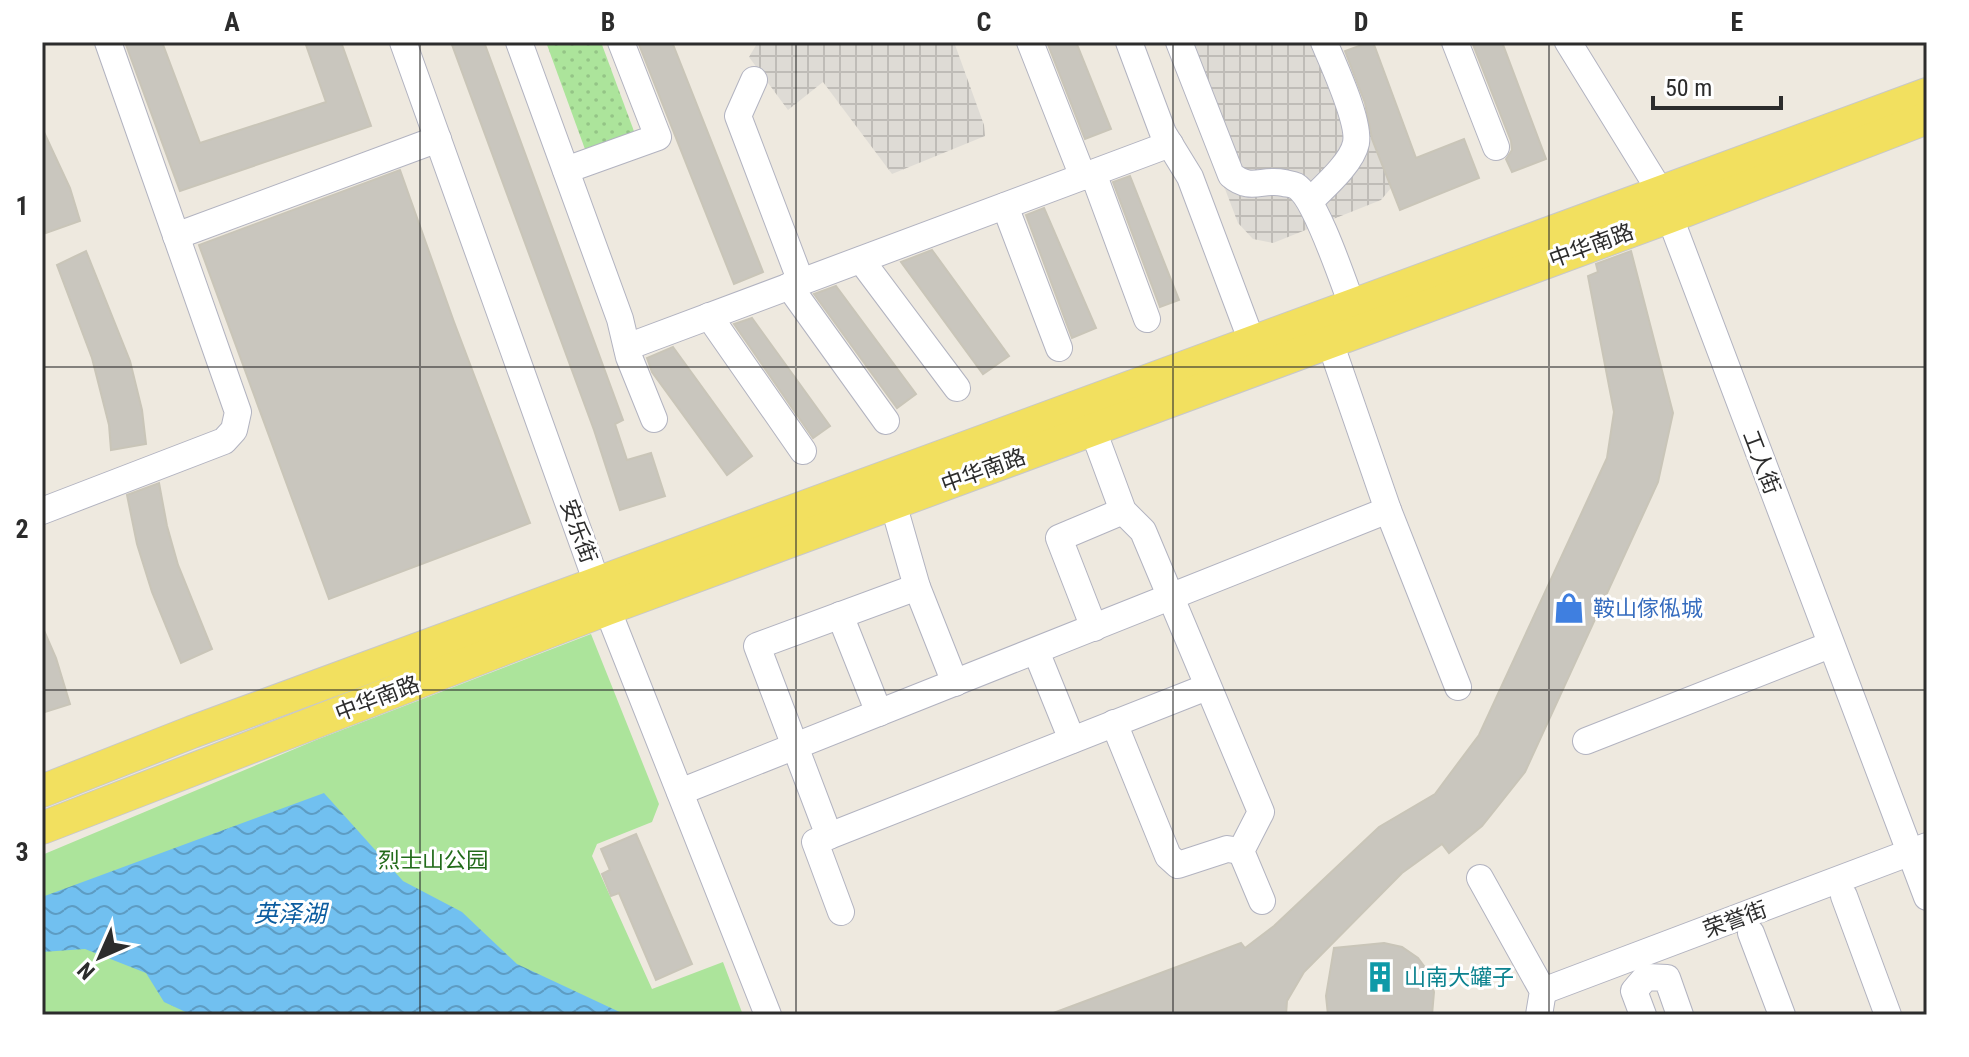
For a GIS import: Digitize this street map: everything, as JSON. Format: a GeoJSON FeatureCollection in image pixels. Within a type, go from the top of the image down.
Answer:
{"type":"FeatureCollection","features":[{"type":"Feature","properties":{"kind":"main road","name":"中华南路"},"geometry":{"type":"LineString","coordinates":[[42,791],[192,732],[893,503],[1093,430],[1330,342],[1927,94]]}},
{"type":"Feature","properties":{"kind":"main road","name":"中华南路"},"geometry":{"type":"LineString","coordinates":[[42,828],[602,596],[1252,342],[1352,305],[1927,118]]}},
{"type":"Feature","properties":{"kind":"street"},"geometry":{"type":"LineString","coordinates":[[42,511],[224,441],[234,430],[238,412],[108,42]]}},
{"type":"Feature","properties":{"kind":"street","name":"安乐街"},"geometry":{"type":"LineString","coordinates":[[403,42],[602,596],[768,1015]]}},
{"type":"Feature","properties":{"kind":"street"},"geometry":{"type":"LineString","coordinates":[[519,42],[654,419]]}},
{"type":"Feature","properties":{"kind":"street"},"geometry":{"type":"LineString","coordinates":[[566,170],[658,137],[621,42]]}},
{"type":"Feature","properties":{"kind":"street"},"geometry":{"type":"LineString","coordinates":[[1030,42],[1147,319]]}},
{"type":"Feature","properties":{"kind":"street"},"geometry":{"type":"LineString","coordinates":[[1129,42],[1163,133],[1190,177],[1252,342]]}},
{"type":"Feature","properties":{"kind":"street"},"geometry":{"type":"LineString","coordinates":[[1179,42],[1231,175],[1240,183],[1251,185],[1280,182],[1296,186],[1310,201],[1352,305]]}},
{"type":"Feature","properties":{"kind":"street"},"geometry":{"type":"LineString","coordinates":[[1455,42],[1496,147]]}},
{"type":"Feature","properties":{"kind":"street","name":"工人街"},"geometry":{"type":"LineString","coordinates":[[1568,42],[1665,204],[1830,645],[1918,850],[1927,897]]}},
{"type":"Feature","properties":{"kind":"street"},"geometry":{"type":"LineString","coordinates":[[1310,201],[1342,168],[1356,142],[1351,111],[1332,44]]}},
{"type":"Feature","properties":{"kind":"street"},"geometry":{"type":"LineString","coordinates":[[754,80],[738,116],[795,284],[886,421]]}},
{"type":"Feature","properties":{"kind":"street"},"geometry":{"type":"LineString","coordinates":[[176,236],[438,139]]}},
{"type":"Feature","properties":{"kind":"street"},"geometry":{"type":"LineString","coordinates":[[627,347],[1170,144]]}},
{"type":"Feature","properties":{"kind":"street"},"geometry":{"type":"LineString","coordinates":[[1005,206],[1059,348]]}},
{"type":"Feature","properties":{"kind":"street"},"geometry":{"type":"LineString","coordinates":[[861,260],[957,388]]}},
{"type":"Feature","properties":{"kind":"street"},"geometry":{"type":"LineString","coordinates":[[709,316],[803,451]]}},
{"type":"Feature","properties":{"kind":"street"},"geometry":{"type":"LineString","coordinates":[[1330,342],[1388,510],[1458,687]]}},
{"type":"Feature","properties":{"kind":"street"},"geometry":{"type":"LineString","coordinates":[[1093,430],[1123,511],[1143,531],[1261,812],[1241,851],[1262,901]]}},
{"type":"Feature","properties":{"kind":"street"},"geometry":{"type":"LineString","coordinates":[[893,503],[917,587],[955,683]]}},
{"type":"Feature","properties":{"kind":"street"},"geometry":{"type":"LineString","coordinates":[[680,792],[1388,510]]}},
{"type":"Feature","properties":{"kind":"street"},"geometry":{"type":"LineString","coordinates":[[1094,628],[1059,538],[1123,511]]}},
{"type":"Feature","properties":{"kind":"street"},"geometry":{"type":"LineString","coordinates":[[829,836],[757,646],[917,587]]}},
{"type":"Feature","properties":{"kind":"street"},"geometry":{"type":"LineString","coordinates":[[840,615],[879,713]]}},
{"type":"Feature","properties":{"kind":"street"},"geometry":{"type":"LineString","coordinates":[[1586,741],[1830,645]]}},
{"type":"Feature","properties":{"kind":"street"},"geometry":{"type":"LineString","coordinates":[[1036,651],[1072,740]]}},
{"type":"Feature","properties":{"kind":"street"},"geometry":{"type":"LineString","coordinates":[[841,912],[815,842],[1207,687]]}},
{"type":"Feature","properties":{"kind":"street"},"geometry":{"type":"LineString","coordinates":[[1114,723],[1168,856],[1178,865],[1227,849],[1241,851]]}},
{"type":"Feature","properties":{"kind":"street","name":"荣誉街"},"geometry":{"type":"LineString","coordinates":[[1541,1003],[1918,850]]}},
{"type":"Feature","properties":{"kind":"street"},"geometry":{"type":"LineString","coordinates":[[1480,878],[1541,1003]]}},
{"type":"Feature","properties":{"kind":"street"},"geometry":{"type":"LineString","coordinates":[[1844,896],[1888,1015]]}},
{"type":"Feature","properties":{"kind":"street"},"geometry":{"type":"LineString","coordinates":[[1751,933],[1782,1015]]}},
{"type":"Feature","properties":{"kind":"street"},"geometry":{"type":"LineString","coordinates":[[1643,1015],[1634,991],[1646,977],[1667,978],[1680,1015]]}},
{"type":"Feature","properties":{"kind":"green space"},"geometry":{"type":"Polygon","coordinates":[[[546,42],[601,42],[635,134],[586,152],[546,42]]]}},
{"type":"Feature","properties":{"kind":"green space","name":"烈士山公园"},"geometry":{"type":"Polygon","coordinates":[[[591,634],[659,804],[652,822],[597,844],[592,856],[652,989],[723,962],[743,1015],[42,1015],[42,855],[316,740],[591,634]]]}},
{"type":"Feature","properties":{"kind":"shaded area"},"geometry":{"type":"Polygon","coordinates":[[[758,42],[954,42],[984,125],[985,136],[892,174],[823,82],[788,110],[749,57],[758,42]]]}},
{"type":"Feature","properties":{"kind":"shaded area"},"geometry":{"type":"Polygon","coordinates":[[[1169,42],[1335,42],[1391,188],[1381,200],[1273,243],[1253,239],[1238,223],[1169,42]]]}},
{"type":"Feature","properties":{"kind":"water","name":"英泽湖"},"geometry":{"type":"Polygon","coordinates":[[[324,793],[403,881],[462,912],[517,964],[626,1015],[192,1015],[164,1002],[146,973],[85,949],[42,952],[42,897],[324,793]]]}},
{"type":"Feature","properties":{"kind":"building"},"geometry":{"type":"Polygon","coordinates":[[[125,42],[162,42],[200,143],[326,102],[305,42],[341,42],[371,126],[180,191],[125,42]]]}},
{"type":"Feature","properties":{"kind":"building"},"geometry":{"type":"Polygon","coordinates":[[[451,42],[484,42],[623,420],[615,424],[627,460],[651,453],[665,496],[620,510],[594,430],[451,42]]]}},
{"type":"Feature","properties":{"kind":"building"},"geometry":{"type":"Polygon","coordinates":[[[638,42],[672,42],[763,272],[734,284],[638,42]]]}},
{"type":"Feature","properties":{"kind":"building"},"geometry":{"type":"Polygon","coordinates":[[[1047,42],[1076,42],[1111,129],[1085,139],[1047,42]]]}},
{"type":"Feature","properties":{"kind":"building"},"geometry":{"type":"Polygon","coordinates":[[[1373,42],[1416,158],[1464,139],[1479,178],[1400,210],[1372,139],[1365,103],[1345,51],[1373,42]]]}},
{"type":"Feature","properties":{"kind":"building"},"geometry":{"type":"Polygon","coordinates":[[[1472,42],[1502,42],[1546,159],[1512,172],[1506,159],[1512,150],[1511,141],[1472,42]]]}},
{"type":"Feature","properties":{"kind":"building"},"geometry":{"type":"Polygon","coordinates":[[[42,128],[70,188],[80,221],[46,233],[42,218],[42,128]]]}},
{"type":"Feature","properties":{"kind":"building"},"geometry":{"type":"Polygon","coordinates":[[[400,170],[530,523],[329,599],[199,245],[400,170]]]}},
{"type":"Feature","properties":{"kind":"building"},"geometry":{"type":"Polygon","coordinates":[[[1130,176],[1179,300],[1160,307],[1113,182],[1130,176]]]}},
{"type":"Feature","properties":{"kind":"building"},"geometry":{"type":"Polygon","coordinates":[[[1044,208],[1096,328],[1072,338],[1026,215],[1044,208]]]}},
{"type":"Feature","properties":{"kind":"building"},"geometry":{"type":"Polygon","coordinates":[[[932,250],[1009,356],[983,374],[901,262],[932,250]]]}},
{"type":"Feature","properties":{"kind":"building"},"geometry":{"type":"Polygon","coordinates":[[[86,251],[130,361],[142,410],[146,444],[111,450],[109,425],[92,358],[57,265],[86,251]]]}},
{"type":"Feature","properties":{"kind":"building","name":"鞍山傢俬城"},"geometry":{"type":"Polygon","coordinates":[[[1631,251],[1673,413],[1658,482],[1525,772],[1482,826],[1449,853],[1442,844],[1402,873],[1304,972],[1287,1001],[1286,1015],[1048,1015],[1241,943],[1245,948],[1274,926],[1379,827],[1435,794],[1479,735],[1607,458],[1614,412],[1588,276],[1598,272],[1596,264],[1631,251]]]}},
{"type":"Feature","properties":{"kind":"building"},"geometry":{"type":"Polygon","coordinates":[[[836,286],[916,394],[897,408],[814,294],[836,286]]]}},
{"type":"Feature","properties":{"kind":"building"},"geometry":{"type":"Polygon","coordinates":[[[752,318],[830,426],[813,438],[734,324],[752,318]]]}},
{"type":"Feature","properties":{"kind":"building"},"geometry":{"type":"Polygon","coordinates":[[[673,347],[752,456],[727,475],[652,372],[647,358],[673,347]]]}},
{"type":"Feature","properties":{"kind":"building"},"geometry":{"type":"Polygon","coordinates":[[[159,483],[178,565],[212,649],[181,663],[152,592],[137,544],[127,495],[159,483]]]}},
{"type":"Feature","properties":{"kind":"building"},"geometry":{"type":"Polygon","coordinates":[[[42,626],[70,704],[42,713],[42,626]]]}},
{"type":"Feature","properties":{"kind":"building"},"geometry":{"type":"Polygon","coordinates":[[[636,834],[692,964],[656,980],[619,893],[611,896],[602,874],[610,870],[601,849],[636,834]]]}},
{"type":"Feature","properties":{"kind":"building","name":"山南大罐子"},"geometry":{"type":"Polygon","coordinates":[[[1384,943],[1402,947],[1418,958],[1429,973],[1434,992],[1432,1015],[1328,1015],[1326,996],[1334,948],[1384,943]]]}},
{"type":"Feature","properties":{"kind":"place","name":"鞍山傢俬城"},"geometry":{"type":"Point","coordinates":[1569,608]}},
{"type":"Feature","properties":{"kind":"place","name":"山南大罐子"},"geometry":{"type":"Point","coordinates":[1380,977]}}]}
